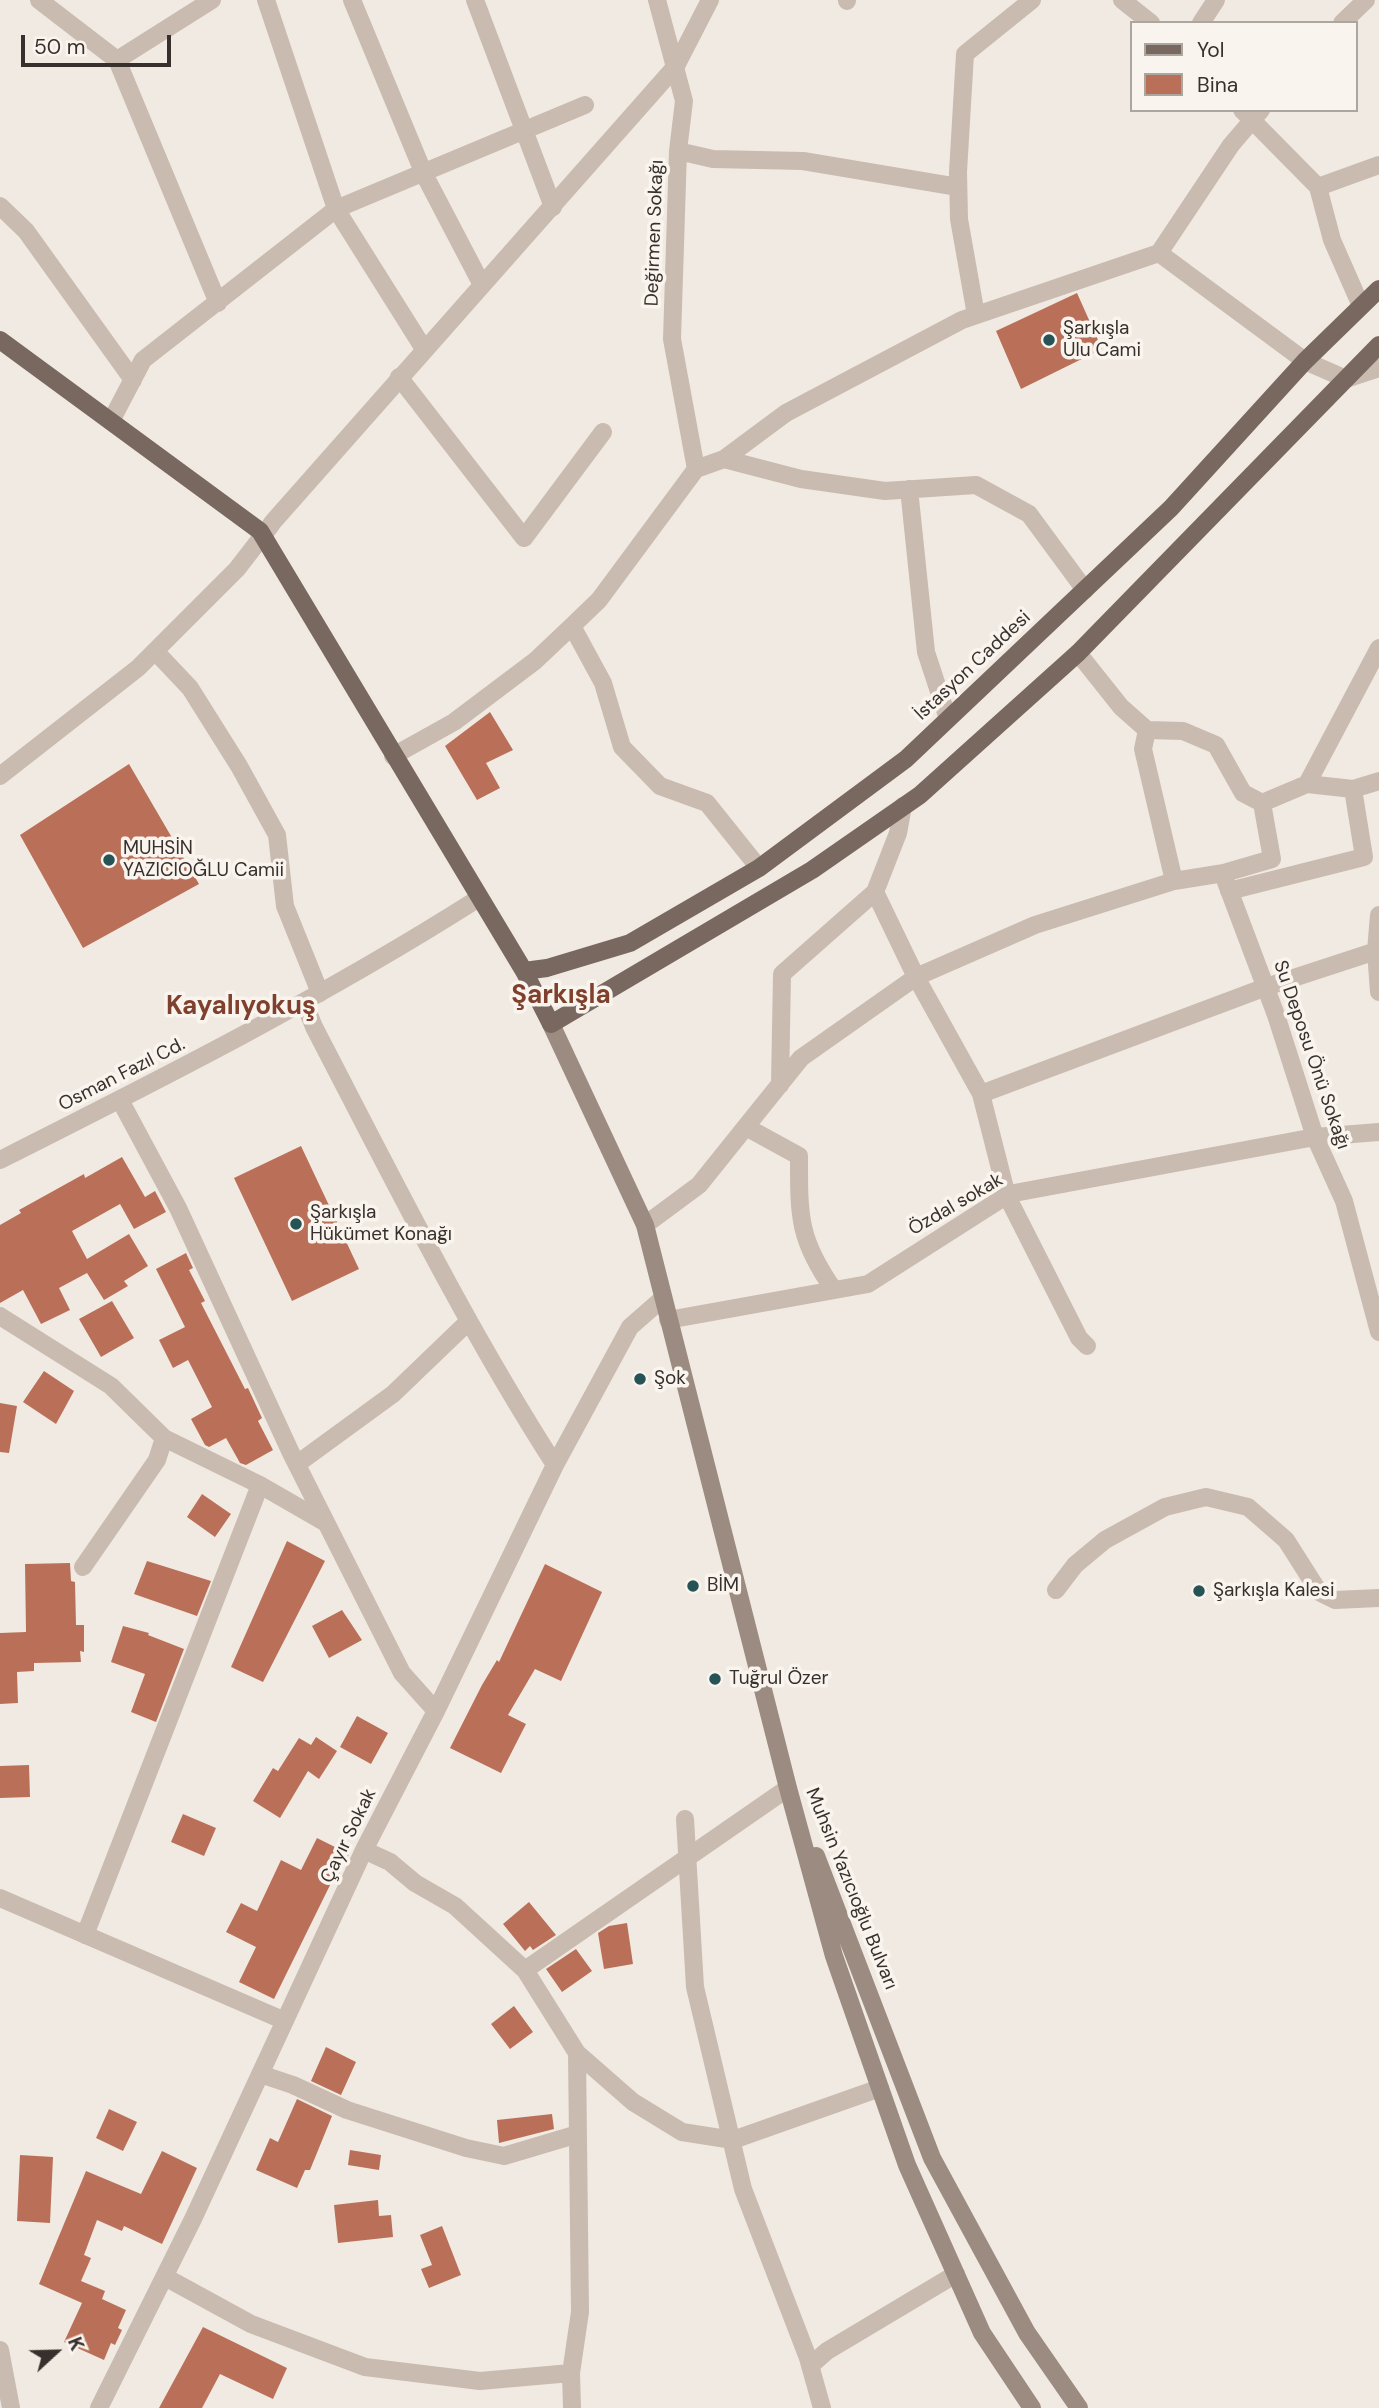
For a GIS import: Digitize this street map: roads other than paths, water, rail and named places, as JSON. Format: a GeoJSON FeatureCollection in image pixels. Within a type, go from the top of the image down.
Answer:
{"type":"FeatureCollection","features":[{"type":"Feature","properties":{"kind":"main road","name":"İstasyon Caddesi"},"geometry":{"type":"LineString","coordinates":[[524,971],[547,968],[630,943],[759,868],[906,759],[1171,508],[1305,361],[1379,289]]}},
{"type":"Feature","properties":{"kind":"main road"},"geometry":{"type":"LineString","coordinates":[[0,340],[111,421],[268,529],[393,756],[524,971],[645,1225],[788,1788]]}},
{"type":"Feature","properties":{"kind":"main road"},"geometry":{"type":"LineString","coordinates":[[551,1024],[812,870],[903,806],[1078,653],[1379,345]]}},
{"type":"Feature","properties":{"kind":"main road","name":"Muhsin Yazıcıoğlu Bulvarı"},"geometry":{"type":"LineString","coordinates":[[788,1788],[834,1956],[907,2165],[982,2333],[1032,2408]]}},
{"type":"Feature","properties":{"kind":"main road","name":"Muhsin Yazıcıoğlu Bulvarı"},"geometry":{"type":"LineString","coordinates":[[788,1788],[843,1921],[932,2158],[1027,2333],[1079,2408]]}},
{"type":"Feature","properties":{"kind":"street"},"geometry":{"type":"LineString","coordinates":[[39,0],[117,60],[218,303]]}},
{"type":"Feature","properties":{"kind":"street"},"geometry":{"type":"LineString","coordinates":[[117,60],[212,0]]}},
{"type":"Feature","properties":{"kind":"street"},"geometry":{"type":"LineString","coordinates":[[266,0],[336,209],[424,349]]}},
{"type":"Feature","properties":{"kind":"street"},"geometry":{"type":"LineString","coordinates":[[352,0],[424,174],[481,283]]}},
{"type":"Feature","properties":{"kind":"street"},"geometry":{"type":"LineString","coordinates":[[475,0],[553,206]]}},
{"type":"Feature","properties":{"kind":"street","name":"Değirmen Sokağı"},"geometry":{"type":"LineString","coordinates":[[657,0],[684,101],[678,151],[672,339],[696,470]]}},
{"type":"Feature","properties":{"kind":"street"},"geometry":{"type":"LineString","coordinates":[[0,776],[138,668],[237,569],[268,529],[481,283],[676,66],[710,0]]}},
{"type":"Feature","properties":{"kind":"street"},"geometry":{"type":"LineString","coordinates":[[976,315],[959,219],[958,187],[965,54],[1032,0]]}},
{"type":"Feature","properties":{"kind":"street"},"geometry":{"type":"LineString","coordinates":[[1122,0],[1148,21]]}},
{"type":"Feature","properties":{"kind":"street"},"geometry":{"type":"LineString","coordinates":[[1202,21],[1216,0]]}},
{"type":"Feature","properties":{"kind":"street"},"geometry":{"type":"LineString","coordinates":[[1344,21],[1366,0]]}},
{"type":"Feature","properties":{"kind":"street"},"geometry":{"type":"LineString","coordinates":[[111,421],[143,360],[336,209],[586,105]]}},
{"type":"Feature","properties":{"kind":"street"},"geometry":{"type":"LineString","coordinates":[[393,756],[454,722],[535,661],[599,600],[696,470],[724,459],[786,413],[976,315],[1159,253],[1252,114],[1318,187],[1332,240],[1362,306]]}},
{"type":"Feature","properties":{"kind":"street"},"geometry":{"type":"LineString","coordinates":[[678,151],[713,159],[803,161],[958,187]]}},
{"type":"Feature","properties":{"kind":"street"},"geometry":{"type":"LineString","coordinates":[[1318,187],[1379,165]]}},
{"type":"Feature","properties":{"kind":"street"},"geometry":{"type":"LineString","coordinates":[[0,206],[26,231],[133,380]]}},
{"type":"Feature","properties":{"kind":"street"},"geometry":{"type":"LineString","coordinates":[[1159,253],[1305,361],[1346,379],[1379,368]]}},
{"type":"Feature","properties":{"kind":"street"},"geometry":{"type":"LineString","coordinates":[[399,377],[524,538],[603,432]]}},
{"type":"Feature","properties":{"kind":"street"},"geometry":{"type":"LineString","coordinates":[[724,459],[801,480],[885,491],[976,485],[1029,514],[1084,590]]}},
{"type":"Feature","properties":{"kind":"street"},"geometry":{"type":"LineString","coordinates":[[909,489],[926,652],[948,719]]}},
{"type":"Feature","properties":{"kind":"street"},"geometry":{"type":"LineString","coordinates":[[572,626],[603,683],[622,747],[660,786],[706,803],[759,868]]}},
{"type":"Feature","properties":{"kind":"street"},"geometry":{"type":"LineString","coordinates":[[1307,784],[1379,648]]}},
{"type":"Feature","properties":{"kind":"street"},"geometry":{"type":"LineString","coordinates":[[155,651],[190,688],[239,766],[277,835],[285,906],[320,993]]}},
{"type":"Feature","properties":{"kind":"street"},"geometry":{"type":"LineString","coordinates":[[1078,653],[1121,707],[1147,730],[1183,731],[1216,745],[1243,793],[1262,803]]}},
{"type":"Feature","properties":{"kind":"street"},"geometry":{"type":"LineString","coordinates":[[1147,730],[1143,749],[1174,881]]}},
{"type":"Feature","properties":{"kind":"street"},"geometry":{"type":"LineString","coordinates":[[1262,803],[1307,784],[1353,789],[1379,782]]}},
{"type":"Feature","properties":{"kind":"street"},"geometry":{"type":"LineString","coordinates":[[1229,891],[1372,859],[1353,789]]}},
{"type":"Feature","properties":{"kind":"street"},"geometry":{"type":"LineString","coordinates":[[645,1225],[699,1185],[801,1058],[916,977],[1035,925],[1174,881],[1224,873],[1272,859],[1262,803]]}},
{"type":"Feature","properties":{"kind":"street"},"geometry":{"type":"LineString","coordinates":[[780,1085],[782,974],[875,892],[898,833],[903,806]]}},
{"type":"Feature","properties":{"kind":"street","name":"Su Deposu Önü Sokağı"},"geometry":{"type":"LineString","coordinates":[[1224,873],[1266,987],[1315,1137],[1344,1201],[1379,1332]]}},
{"type":"Feature","properties":{"kind":"street"},"geometry":{"type":"LineString","coordinates":[[875,892],[916,977],[981,1094],[1006,1196],[1079,1338],[1087,1346]]}},
{"type":"Feature","properties":{"kind":"street","name":"Osman Fazıl Cd."},"geometry":{"type":"LineString","coordinates":[[0,1160],[120,1100],[304,1002],[392,953],[480,898]]}},
{"type":"Feature","properties":{"kind":"street"},"geometry":{"type":"LineString","coordinates":[[1379,915],[1379,992]]}},
{"type":"Feature","properties":{"kind":"street"},"geometry":{"type":"LineString","coordinates":[[981,1094],[1266,987],[1377,951]]}},
{"type":"Feature","properties":{"kind":"street"},"geometry":{"type":"LineString","coordinates":[[304,1002],[314,1027],[469,1321],[507,1391],[555,1465]]}},
{"type":"Feature","properties":{"kind":"street"},"geometry":{"type":"LineString","coordinates":[[120,1100],[178,1208],[297,1464],[402,1673],[436,1711]]}},
{"type":"Feature","properties":{"kind":"street"},"geometry":{"type":"LineString","coordinates":[[746,1127],[799,1156],[799,1217],[815,1264],[834,1290]]}},
{"type":"Feature","properties":{"kind":"street","name":"Özdal sokak"},"geometry":{"type":"LineString","coordinates":[[668,1320],[868,1284],[1006,1196],[1315,1137],[1379,1132]]}},
{"type":"Feature","properties":{"kind":"street","name":"Çayır Sokak"},"geometry":{"type":"LineString","coordinates":[[99,2408],[165,2277],[364,1850],[436,1711],[555,1465],[630,1327],[662,1299]]}},
{"type":"Feature","properties":{"kind":"street"},"geometry":{"type":"LineString","coordinates":[[0,1316],[111,1386],[164,1438],[261,1485],[327,1523]]}},
{"type":"Feature","properties":{"kind":"street"},"geometry":{"type":"LineString","coordinates":[[297,1464],[393,1394],[469,1321]]}},
{"type":"Feature","properties":{"kind":"street"},"geometry":{"type":"LineString","coordinates":[[83,1567],[157,1460],[164,1438]]}},
{"type":"Feature","properties":{"kind":"street"},"geometry":{"type":"LineString","coordinates":[[85,1935],[164,1726],[261,1485]]}},
{"type":"Feature","properties":{"kind":"street"},"geometry":{"type":"LineString","coordinates":[[1056,1590],[1075,1565],[1105,1540],[1166,1507],[1206,1497],[1248,1507],[1286,1540],[1319,1592],[1335,1600],[1379,1598]]}},
{"type":"Feature","properties":{"kind":"street"},"geometry":{"type":"LineString","coordinates":[[525,1970],[788,1788]]}},
{"type":"Feature","properties":{"kind":"street"},"geometry":{"type":"LineString","coordinates":[[685,1819],[685,1857],[695,1987],[743,2189],[810,2366],[822,2408]]}},
{"type":"Feature","properties":{"kind":"street"},"geometry":{"type":"LineString","coordinates":[[364,1850],[390,1862],[415,1883],[455,1906],[525,1970],[577,2053],[633,2102],[682,2132],[733,2140],[880,2088]]}},
{"type":"Feature","properties":{"kind":"street"},"geometry":{"type":"LineString","coordinates":[[0,1898],[285,2021]]}},
{"type":"Feature","properties":{"kind":"street"},"geometry":{"type":"LineString","coordinates":[[572,2408],[570,2373],[580,2312],[577,2053]]}},
{"type":"Feature","properties":{"kind":"street"},"geometry":{"type":"LineString","coordinates":[[260,2074],[293,2085],[347,2110],[467,2148],[504,2156],[578,2134]]}},
{"type":"Feature","properties":{"kind":"street"},"geometry":{"type":"LineString","coordinates":[[810,2366],[827,2351],[956,2274]]}},
{"type":"Feature","properties":{"kind":"street"},"geometry":{"type":"LineString","coordinates":[[165,2277],[251,2324],[365,2367],[480,2381],[570,2373]]}},
{"type":"Feature","properties":{"kind":"street"},"geometry":{"type":"LineString","coordinates":[[0,2350],[11,2408]]}},
{"type":"Feature","properties":{"kind":"place","name":"Şarkışla Ulu Cami"},"geometry":{"type":"Point","coordinates":[1049,340]}},
{"type":"Feature","properties":{"kind":"place","name":"MUHSİN YAZICIOĞLU Camii"},"geometry":{"type":"Point","coordinates":[109,860]}},
{"type":"Feature","properties":{"kind":"place","name":"Şarkışla Hükümet Konağı"},"geometry":{"type":"Point","coordinates":[296,1224]}},
{"type":"Feature","properties":{"kind":"place","name":"Şok"},"geometry":{"type":"Point","coordinates":[640,1379]}},
{"type":"Feature","properties":{"kind":"place","name":"BİM"},"geometry":{"type":"Point","coordinates":[693,1586]}},
{"type":"Feature","properties":{"kind":"place","name":"Şarkışla Kalesi"},"geometry":{"type":"Point","coordinates":[1199,1591]}},
{"type":"Feature","properties":{"kind":"place","name":"Tuğrul Özer"},"geometry":{"type":"Point","coordinates":[715,1679]}},
{"type":"Feature","properties":{"kind":"district","name":"Şarkışla"},"geometry":{"type":"Point","coordinates":[561,996]}},
{"type":"Feature","properties":{"kind":"district","name":"Kayalıyokuş"},"geometry":{"type":"Point","coordinates":[241,1007]}}]}
